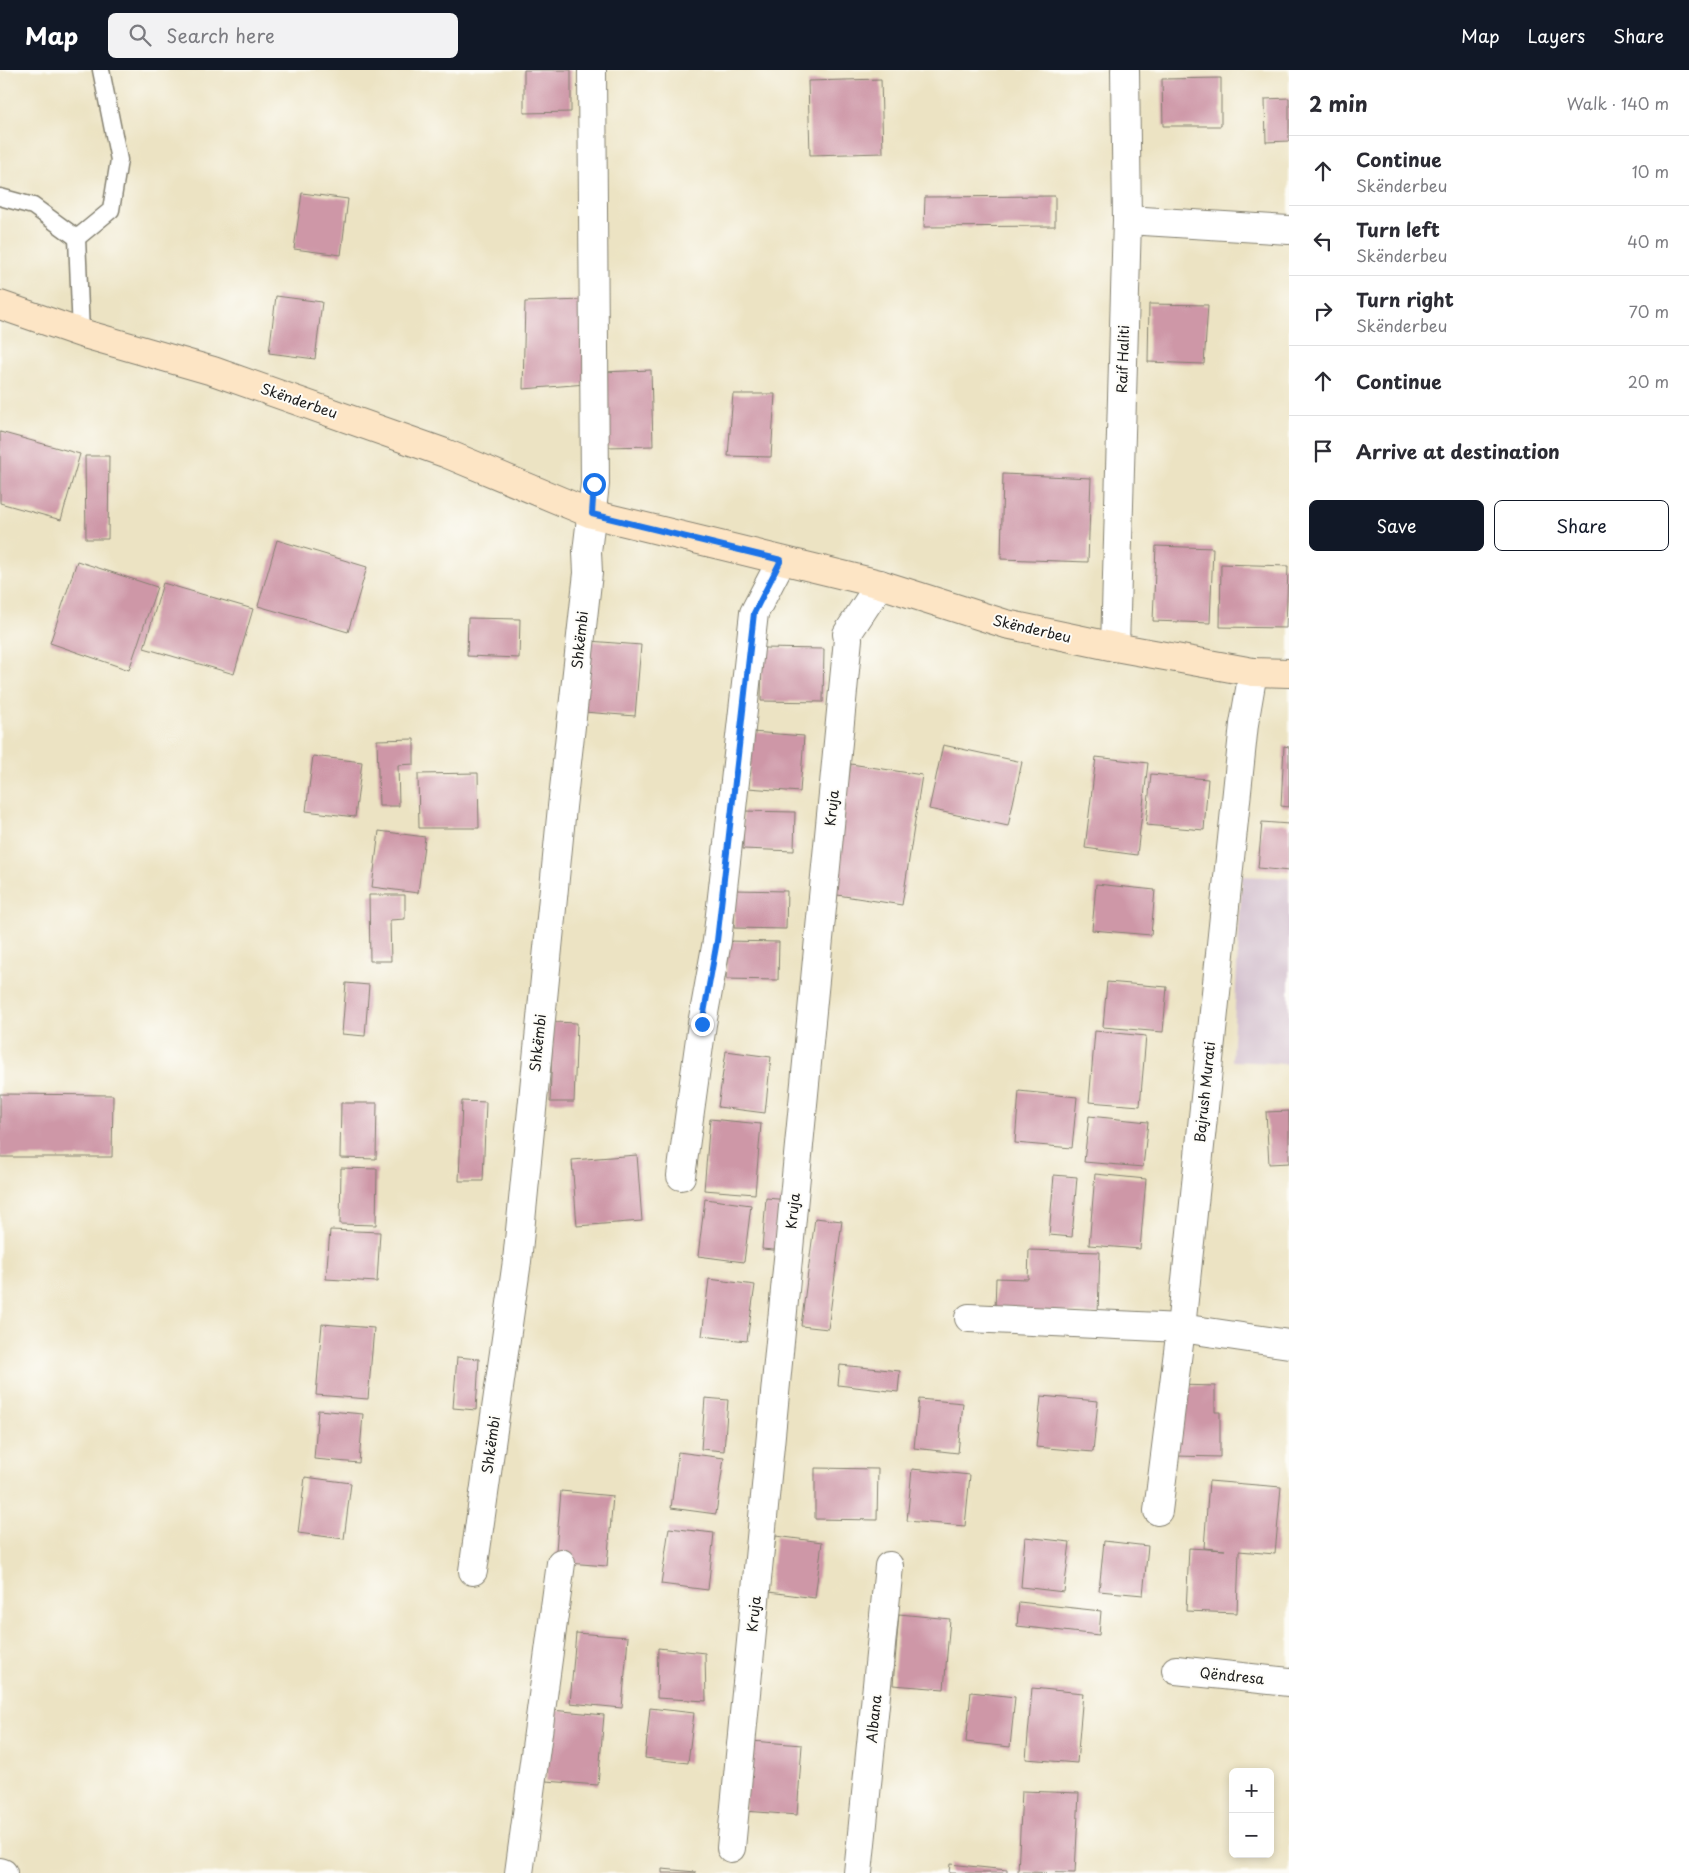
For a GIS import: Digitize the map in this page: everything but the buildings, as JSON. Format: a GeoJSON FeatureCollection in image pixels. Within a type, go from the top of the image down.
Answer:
{"type":"FeatureCollection","features":[{"type":"Feature","properties":{"kind":"main road","name":"Skënderbeu"},"geometry":{"type":"LineString","coordinates":[[0,305],[80,333],[213,371],[445,453],[592,514],[880,584],[1006,624],[1115,648],[1253,672],[1289,673]]}},
{"type":"Feature","properties":{"kind":"street"},"geometry":{"type":"LineString","coordinates":[[592,70],[594,474],[592,514]]}},
{"type":"Feature","properties":{"kind":"street","name":"Raif Haliti"},"geometry":{"type":"LineString","coordinates":[[1115,648],[1127,220],[1125,70]]}},
{"type":"Feature","properties":{"kind":"street"},"geometry":{"type":"LineString","coordinates":[[1127,220],[1289,230]]}},
{"type":"Feature","properties":{"kind":"street","name":"Shkëmbi"},"geometry":{"type":"LineString","coordinates":[[473,1571],[517,1261],[563,798],[588,573],[587,552],[592,514]]}},
{"type":"Feature","properties":{"kind":"street"},"geometry":{"type":"LineString","coordinates":[[681,1176],[702,1024],[717,941],[754,613],[781,560]]}},
{"type":"Feature","properties":{"kind":"street","name":"Kruja"},"geometry":{"type":"LineString","coordinates":[[731,1848],[847,634],[880,584]]}},
{"type":"Feature","properties":{"kind":"street","name":"Bajrush Murati"},"geometry":{"type":"LineString","coordinates":[[1158,1511],[1181,1328],[1244,724],[1253,672]]}},
{"type":"Feature","properties":{"kind":"street"},"geometry":{"type":"LineString","coordinates":[[969,1318],[1181,1328],[1289,1344]]}},
{"type":"Feature","properties":{"kind":"street"},"geometry":{"type":"LineString","coordinates":[[519,1873],[561,1563]]}},
{"type":"Feature","properties":{"kind":"street","name":"Albana"},"geometry":{"type":"LineString","coordinates":[[858,1873],[889,1566]]}},
{"type":"Feature","properties":{"kind":"street","name":"Qëndresa"},"geometry":{"type":"LineString","coordinates":[[1176,1670],[1289,1682]]}},
{"type":"Feature","properties":{"kind":"lane"},"geometry":{"type":"LineString","coordinates":[[77,238],[110,210],[119,160],[101,70]]}},
{"type":"Feature","properties":{"kind":"lane"},"geometry":{"type":"LineString","coordinates":[[0,197],[33,206],[77,238]]}},
{"type":"Feature","properties":{"kind":"lane"},"geometry":{"type":"LineString","coordinates":[[77,238],[80,333]]}},
{"type":"Feature","properties":{"kind":"shaded area"},"geometry":{"type":"Polygon","coordinates":[[[1242,876],[1289,878],[1289,1064],[1232,1061],[1242,876]]]}},
{"type":"Feature","properties":{"kind":"route"},"geometry":{"type":"LineString","coordinates":[[594,484],[592,514],[781,560],[754,613],[717,941],[702,1024]]}}]}
